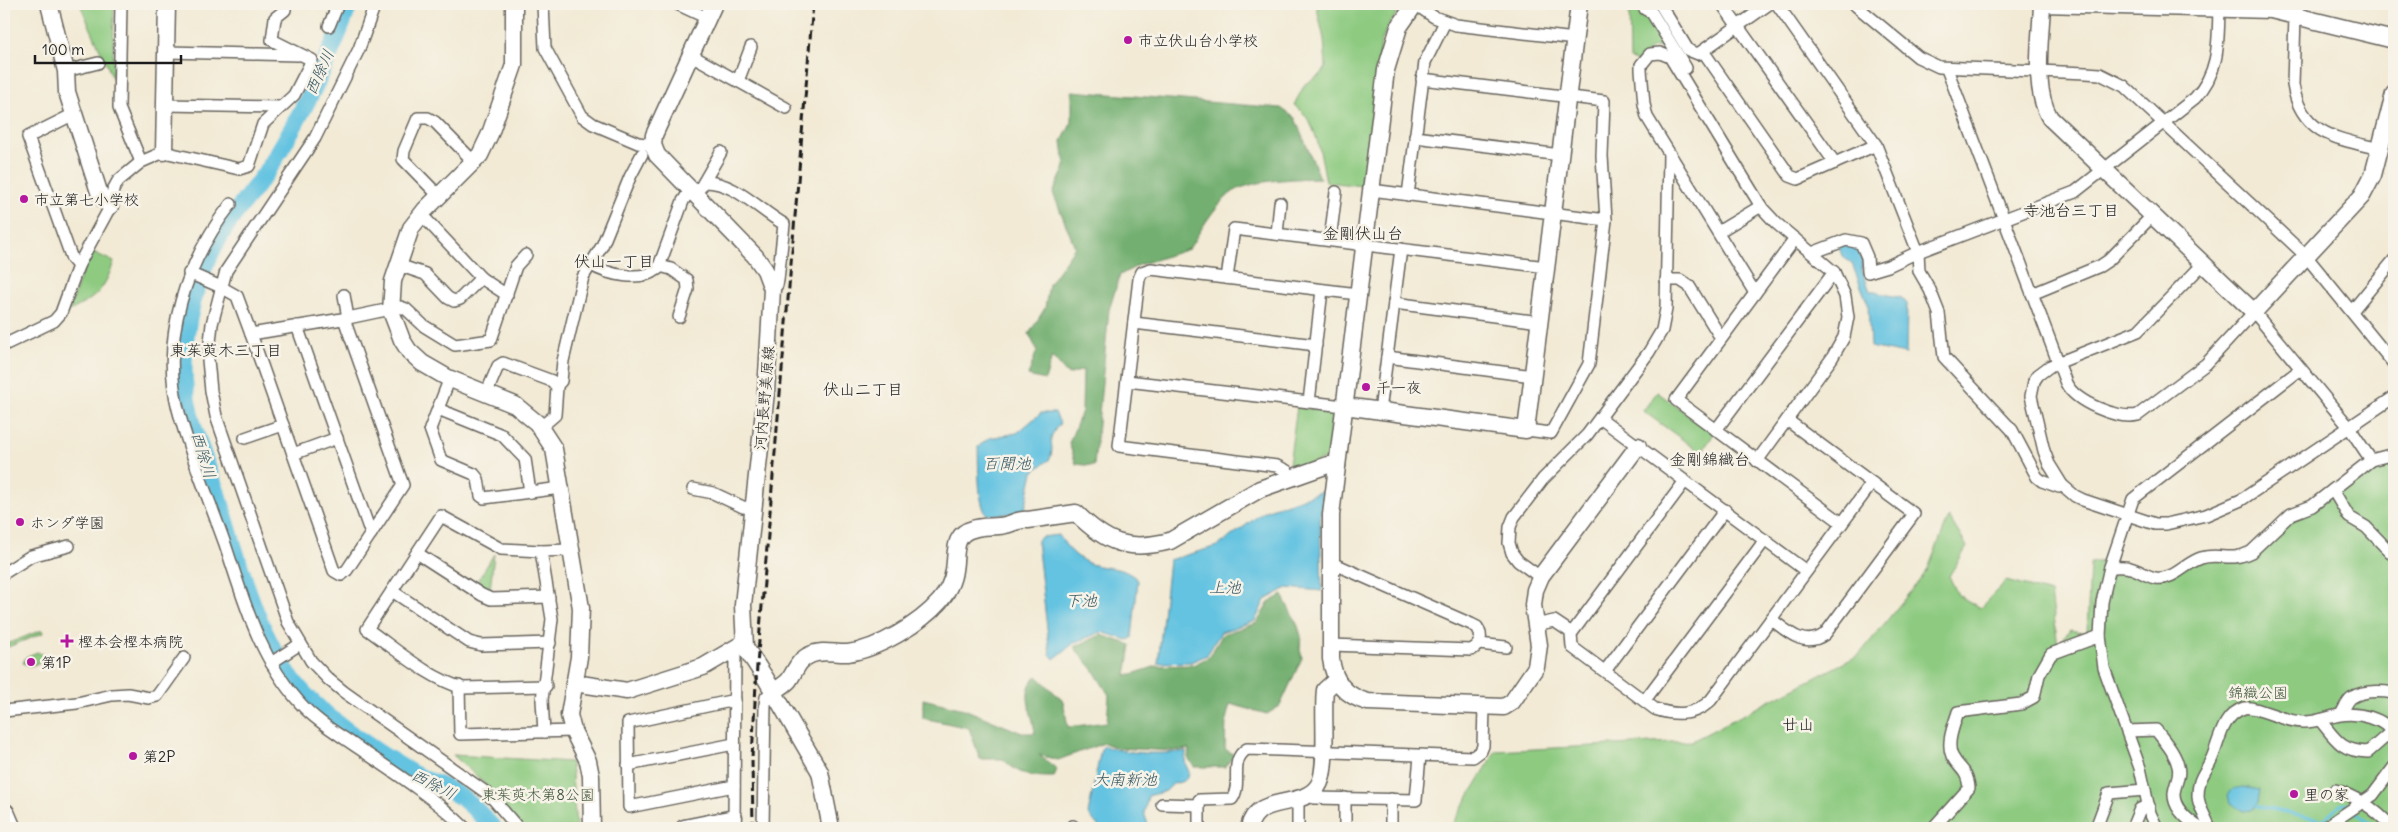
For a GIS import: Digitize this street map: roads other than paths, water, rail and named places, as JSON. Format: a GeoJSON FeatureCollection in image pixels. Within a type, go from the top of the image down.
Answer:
{"type":"FeatureCollection","features":[{"type":"Feature","properties":{"kind":"highway"},"geometry":{"type":"LineString","coordinates":[[4,814],[10,828]]}},
{"type":"Feature","properties":{"kind":"street"},"geometry":{"type":"LineString","coordinates":[[49,4],[66,71],[67,92],[100,196],[110,206]]}},
{"type":"Feature","properties":{"kind":"street"},"geometry":{"type":"LineString","coordinates":[[121,4],[119,108],[141,162]]}},
{"type":"Feature","properties":{"kind":"street"},"geometry":{"type":"LineString","coordinates":[[164,152],[167,4]]}},
{"type":"Feature","properties":{"kind":"street"},"geometry":{"type":"LineString","coordinates":[[4,345],[54,321],[61,313],[78,266],[110,206],[113,190],[118,181],[141,162],[164,152],[245,169],[248,166],[262,124],[294,95],[312,60],[272,40],[275,18],[284,10],[285,5],[282,4]]}},
{"type":"Feature","properties":{"kind":"street"},"geometry":{"type":"LineString","coordinates":[[329,26],[338,4]]}},
{"type":"Feature","properties":{"kind":"street"},"geometry":{"type":"LineString","coordinates":[[375,4],[359,49],[315,138],[226,270],[220,286],[209,342],[208,360],[213,399],[226,446],[252,523],[298,646],[328,679],[484,791],[518,828]]}},
{"type":"Feature","properties":{"kind":"street"},"geometry":{"type":"LineString","coordinates":[[514,4],[515,47],[511,77],[486,145],[474,162],[421,214],[409,234],[391,292],[391,310],[399,334],[409,351],[422,364],[450,378],[515,405],[541,427],[554,449],[581,608],[579,657],[569,715],[573,732],[588,761],[591,776],[592,828]]}},
{"type":"Feature","properties":{"kind":"street"},"geometry":{"type":"LineString","coordinates":[[543,4],[544,42],[547,54],[582,116],[586,120],[638,143],[647,149]]}},
{"type":"Feature","properties":{"kind":"street"},"geometry":{"type":"LineString","coordinates":[[556,385],[561,381],[563,361],[583,277],[602,246],[630,177],[654,135],[711,11],[677,4]]}},
{"type":"Feature","properties":{"kind":"street"},"geometry":{"type":"LineString","coordinates":[[1575,39],[1445,22],[1415,4],[1399,27],[1390,54],[1371,190],[1331,516],[1331,645],[1332,670],[1336,680],[1349,695],[1368,702],[1484,706],[1510,705],[1532,676],[1538,658],[1539,645],[1533,599],[1540,577],[1638,446]]}},
{"type":"Feature","properties":{"kind":"street"},"geometry":{"type":"LineString","coordinates":[[1526,430],[1579,4]]}},
{"type":"Feature","properties":{"kind":"street"},"geometry":{"type":"LineString","coordinates":[[1643,4],[1645,9],[1652,13],[1697,87],[1692,92]]}},
{"type":"Feature","properties":{"kind":"street"},"geometry":{"type":"LineString","coordinates":[[1660,4],[1688,50],[1698,54],[1769,4]]}},
{"type":"Feature","properties":{"kind":"street"},"geometry":{"type":"LineString","coordinates":[[1722,4],[1834,163]]}},
{"type":"Feature","properties":{"kind":"street"},"geometry":{"type":"LineString","coordinates":[[1777,4],[1876,145],[1918,252],[1919,271],[1934,299],[1939,313],[1944,357],[2012,430],[2037,477],[2052,485],[2059,487],[2062,485]]}},
{"type":"Feature","properties":{"kind":"street"},"geometry":{"type":"LineString","coordinates":[[1854,4],[1918,57],[1947,69],[2093,74],[2114,80],[2134,94],[2307,257],[2394,364]]}},
{"type":"Feature","properties":{"kind":"street"},"geometry":{"type":"LineString","coordinates":[[2371,460],[2349,427],[2254,312],[2050,118],[2042,99],[2040,72],[2042,4],[2219,6],[2270,10],[2394,40]]}},
{"type":"Feature","properties":{"kind":"street"},"geometry":{"type":"LineString","coordinates":[[1812,252],[1846,240],[1861,243],[1867,257],[1868,272],[2068,196],[2104,171],[2195,98],[2211,77],[2217,57],[2219,6]]}},
{"type":"Feature","properties":{"kind":"street"},"geometry":{"type":"LineString","coordinates":[[2296,15],[2294,85],[2295,96],[2304,116],[2310,123],[2327,134],[2380,149]]}},
{"type":"Feature","properties":{"kind":"street"},"geometry":{"type":"LineString","coordinates":[[1408,195],[1422,79],[1430,51],[1445,22]]}},
{"type":"Feature","properties":{"kind":"street"},"geometry":{"type":"LineString","coordinates":[[738,81],[750,47]]}},
{"type":"Feature","properties":{"kind":"street"},"geometry":{"type":"LineString","coordinates":[[1703,51],[1790,176],[1798,179],[1876,145]]}},
{"type":"Feature","properties":{"kind":"street"},"geometry":{"type":"LineString","coordinates":[[166,52],[302,55]]}},
{"type":"Feature","properties":{"kind":"street"},"geometry":{"type":"LineString","coordinates":[[1755,293],[1645,111],[1641,65],[1650,54],[1665,54],[1674,62],[1761,206],[1768,215],[1834,272],[1842,287],[1848,306],[1844,337],[1832,358],[1757,461]]}},
{"type":"Feature","properties":{"kind":"street"},"geometry":{"type":"LineString","coordinates":[[691,55],[786,108]]}},
{"type":"Feature","properties":{"kind":"street"},"geometry":{"type":"LineString","coordinates":[[66,71],[98,62]]}},
{"type":"Feature","properties":{"kind":"street"},"geometry":{"type":"LineString","coordinates":[[1947,69],[2058,363],[2073,395],[2117,414],[2131,417],[2138,415],[2206,364],[2362,196],[2373,175],[2394,94]]}},
{"type":"Feature","properties":{"kind":"street"},"geometry":{"type":"LineString","coordinates":[[1127,381],[1344,406],[1551,433],[1589,364],[1606,220],[1602,156],[1604,101],[1422,79]]}},
{"type":"Feature","properties":{"kind":"street"},"geometry":{"type":"LineString","coordinates":[[165,105],[281,106]]}},
{"type":"Feature","properties":{"kind":"street"},"geometry":{"type":"LineString","coordinates":[[74,114],[28,137],[72,259],[78,266]]}},
{"type":"Feature","properties":{"kind":"street"},"geometry":{"type":"LineString","coordinates":[[439,196],[403,159],[404,151],[418,118],[428,118],[435,122],[474,162]]}},
{"type":"Feature","properties":{"kind":"street"},"geometry":{"type":"LineString","coordinates":[[1415,137],[1561,155]]}},
{"type":"Feature","properties":{"kind":"street","name":"河内長野美原線"},"geometry":{"type":"LineString","coordinates":[[647,149],[657,155],[697,189],[760,262],[770,279],[772,289],[766,392],[752,508],[739,646],[747,653],[774,692],[820,772],[831,828]]}},
{"type":"Feature","properties":{"kind":"street"},"geometry":{"type":"LineString","coordinates":[[590,264],[614,273],[634,276],[654,272],[660,266],[683,201],[697,189],[722,152]]}},
{"type":"Feature","properties":{"kind":"street"},"geometry":{"type":"LineString","coordinates":[[1540,577],[1518,561],[1512,553],[1509,544],[1510,526],[1514,517],[1543,479],[1578,446],[1649,352],[1662,330],[1666,309],[1669,152]]}},
{"type":"Feature","properties":{"kind":"street"},"geometry":{"type":"LineString","coordinates":[[1669,182],[1674,175],[1683,176]]}},
{"type":"Feature","properties":{"kind":"street"},"geometry":{"type":"LineString","coordinates":[[697,189],[715,182],[731,189],[784,224],[778,280],[777,285],[772,289]]}},
{"type":"Feature","properties":{"kind":"street"},"geometry":{"type":"LineString","coordinates":[[1371,190],[1606,220]]}},
{"type":"Feature","properties":{"kind":"street"},"geometry":{"type":"LineString","coordinates":[[1330,240],[1336,192]]}},
{"type":"Feature","properties":{"kind":"street"},"geometry":{"type":"LineString","coordinates":[[1277,234],[1280,203]]}},
{"type":"Feature","properties":{"kind":"street"},"geometry":{"type":"LineString","coordinates":[[231,204],[208,234],[181,302],[172,368],[178,408],[252,628],[280,680],[309,712],[403,778],[465,828]]}},
{"type":"Feature","properties":{"kind":"street"},"geometry":{"type":"LineString","coordinates":[[1718,232],[1761,206]]}},
{"type":"Feature","properties":{"kind":"street"},"geometry":{"type":"LineString","coordinates":[[421,214],[481,278],[507,295]]}},
{"type":"Feature","properties":{"kind":"street"},"geometry":{"type":"LineString","coordinates":[[2032,294],[2100,266],[2109,260],[2152,216]]}},
{"type":"Feature","properties":{"kind":"street"},"geometry":{"type":"LineString","coordinates":[[1227,278],[1234,229],[1547,267]]}},
{"type":"Feature","properties":{"kind":"street"},"geometry":{"type":"LineString","coordinates":[[1795,238],[1676,400],[1842,523]]}},
{"type":"Feature","properties":{"kind":"street"},"geometry":{"type":"LineString","coordinates":[[1380,411],[1400,249]]}},
{"type":"Feature","properties":{"kind":"street"},"geometry":{"type":"LineString","coordinates":[[251,334],[403,308],[424,326],[455,345],[489,341],[493,337],[516,266],[526,255]]}},
{"type":"Feature","properties":{"kind":"street"},"geometry":{"type":"LineString","coordinates":[[2352,311],[2390,274],[2394,260]]}},
{"type":"Feature","properties":{"kind":"street"},"geometry":{"type":"LineString","coordinates":[[2203,264],[2138,331],[2058,363],[2038,375],[2034,381],[2031,396],[2046,458],[2062,485],[2075,496],[2160,524],[2225,508],[2253,493],[2394,397]]}},
{"type":"Feature","properties":{"kind":"street"},"geometry":{"type":"LineString","coordinates":[[398,265],[425,274],[448,298],[454,301],[460,299],[481,278]]}},
{"type":"Feature","properties":{"kind":"street"},"geometry":{"type":"LineString","coordinates":[[660,266],[671,269],[687,280],[688,289],[679,317]]}},
{"type":"Feature","properties":{"kind":"street"},"geometry":{"type":"LineString","coordinates":[[1290,478],[1287,471],[1277,466],[1119,446],[1142,272],[1151,269],[1358,294]]}},
{"type":"Feature","properties":{"kind":"street"},"geometry":{"type":"LineString","coordinates":[[1716,430],[1834,272]]}},
{"type":"Feature","properties":{"kind":"street"},"geometry":{"type":"LineString","coordinates":[[192,274],[220,286],[237,296],[336,574],[344,574],[403,485],[346,319],[344,296]]}},
{"type":"Feature","properties":{"kind":"street"},"geometry":{"type":"LineString","coordinates":[[1666,280],[1680,280],[1689,286],[1721,338]]}},
{"type":"Feature","properties":{"kind":"street"},"geometry":{"type":"LineString","coordinates":[[1309,402],[1322,290]]}},
{"type":"Feature","properties":{"kind":"street"},"geometry":{"type":"LineString","coordinates":[[1394,303],[1540,322]]}},
{"type":"Feature","properties":{"kind":"street"},"geometry":{"type":"LineString","coordinates":[[1134,323],[1316,345]]}},
{"type":"Feature","properties":{"kind":"street"},"geometry":{"type":"LineString","coordinates":[[297,326],[371,534]]}},
{"type":"Feature","properties":{"kind":"street"},"geometry":{"type":"LineString","coordinates":[[1387,357],[1533,376]]}},
{"type":"Feature","properties":{"kind":"street"},"geometry":{"type":"LineString","coordinates":[[487,392],[498,366],[503,363],[552,381],[556,385],[555,414],[541,427]]}},
{"type":"Feature","properties":{"kind":"street"},"geometry":{"type":"LineString","coordinates":[[2157,828],[2149,806],[2140,768],[2104,668],[2100,636],[2102,602],[2111,565],[2133,499],[2301,369]]}},
{"type":"Feature","properties":{"kind":"street"},"geometry":{"type":"LineString","coordinates":[[450,378],[430,429],[441,460],[474,474],[478,480],[481,496],[484,498],[561,488]]}},
{"type":"Feature","properties":{"kind":"street"},"geometry":{"type":"LineString","coordinates":[[438,409],[502,435],[525,459],[530,492]]}},
{"type":"Feature","properties":{"kind":"street"},"geometry":{"type":"LineString","coordinates":[[1600,418],[1806,571]]}},
{"type":"Feature","properties":{"kind":"street"},"geometry":{"type":"LineString","coordinates":[[1771,619],[1795,637],[1804,640],[1819,639],[1848,605],[1914,514],[1787,420]]}},
{"type":"Feature","properties":{"kind":"street"},"geometry":{"type":"LineString","coordinates":[[245,438],[283,425]]}},
{"type":"Feature","properties":{"kind":"street"},"geometry":{"type":"LineString","coordinates":[[293,454],[337,438]]}},
{"type":"Feature","properties":{"kind":"street"},"geometry":{"type":"LineString","coordinates":[[2111,565],[2129,567],[2155,578],[2166,578],[2199,558],[2209,556],[2238,558],[2251,552],[2291,514],[2312,506],[2371,460],[2394,454]]}},
{"type":"Feature","properties":{"kind":"street"},"geometry":{"type":"LineString","coordinates":[[763,828],[766,697],[788,681],[794,669],[803,658],[813,653],[845,653],[876,646],[915,623],[940,601],[949,587],[954,571],[955,547],[964,532],[973,529],[1008,526],[1023,519],[1028,520],[1076,513],[1101,536],[1118,544],[1137,547],[1154,545],[1170,541],[1260,489],[1328,465],[1337,466]]}},
{"type":"Feature","properties":{"kind":"street"},"geometry":{"type":"LineString","coordinates":[[1685,481],[1572,633],[1572,647],[1656,709],[1672,714],[1688,714],[1704,707],[1872,483]]}},
{"type":"Feature","properties":{"kind":"street"},"geometry":{"type":"LineString","coordinates":[[693,489],[713,493],[742,507],[752,508]]}},
{"type":"Feature","properties":{"kind":"street"},"geometry":{"type":"LineString","coordinates":[[2333,490],[2349,517],[2366,527],[2394,556]]}},
{"type":"Feature","properties":{"kind":"street"},"geometry":{"type":"LineString","coordinates":[[1605,671],[1725,510]]}},
{"type":"Feature","properties":{"kind":"street"},"geometry":{"type":"LineString","coordinates":[[546,686],[459,686],[436,677],[367,629],[441,516],[492,546],[510,551],[541,552],[570,550]]}},
{"type":"Feature","properties":{"kind":"street"},"geometry":{"type":"LineString","coordinates":[[1645,700],[1765,540]]}},
{"type":"Feature","properties":{"kind":"street"},"geometry":{"type":"LineString","coordinates":[[4,573],[31,556],[69,546]]}},
{"type":"Feature","properties":{"kind":"street"},"geometry":{"type":"LineString","coordinates":[[541,552],[552,619],[546,686],[542,700],[544,732]]}},
{"type":"Feature","properties":{"kind":"street"},"geometry":{"type":"LineString","coordinates":[[417,553],[491,599],[549,597]]}},
{"type":"Feature","properties":{"kind":"street"},"geometry":{"type":"LineString","coordinates":[[1331,565],[1339,566],[1471,624],[1480,632],[1479,644]]}},
{"type":"Feature","properties":{"kind":"street"},"geometry":{"type":"LineString","coordinates":[[392,591],[469,642],[481,645],[550,642]]}},
{"type":"Feature","properties":{"kind":"street"},"geometry":{"type":"LineString","coordinates":[[1535,625],[1554,621],[1572,633]]}},
{"type":"Feature","properties":{"kind":"street"},"geometry":{"type":"LineString","coordinates":[[1934,828],[1969,788],[1968,775],[1952,755],[1950,735],[1958,712],[2020,704],[2034,697],[2039,675],[2051,654],[2100,636]]}},
{"type":"Feature","properties":{"kind":"street"},"geometry":{"type":"LineString","coordinates":[[1331,645],[1471,650],[1479,644],[1506,647]]}},
{"type":"Feature","properties":{"kind":"street"},"geometry":{"type":"LineString","coordinates":[[272,662],[298,646]]}},
{"type":"Feature","properties":{"kind":"street"},"geometry":{"type":"LineString","coordinates":[[574,683],[627,692],[703,667],[739,646]]}},
{"type":"Feature","properties":{"kind":"street"},"geometry":{"type":"LineString","coordinates":[[684,828],[734,823],[734,700],[739,646]]}},
{"type":"Feature","properties":{"kind":"street"},"geometry":{"type":"LineString","coordinates":[[4,711],[77,703],[112,694],[128,694],[148,698],[157,696],[184,658]]}},
{"type":"Feature","properties":{"kind":"street"},"geometry":{"type":"LineString","coordinates":[[1249,828],[1252,819],[1259,810],[1276,803],[1304,796],[1317,788],[1321,780],[1325,690],[1336,680]]}},
{"type":"Feature","properties":{"kind":"street"},"geometry":{"type":"LineString","coordinates":[[459,686],[460,734],[573,732]]}},
{"type":"Feature","properties":{"kind":"street"},"geometry":{"type":"LineString","coordinates":[[2340,714],[2350,698],[2382,691],[2394,693]]}},
{"type":"Feature","properties":{"kind":"street"},"geometry":{"type":"LineString","coordinates":[[734,700],[628,723],[629,807],[734,786]]}},
{"type":"Feature","properties":{"kind":"street"},"geometry":{"type":"LineString","coordinates":[[1199,828],[1200,800],[1232,798],[1235,792],[1237,762],[1239,756],[1247,749],[1467,757],[1477,755],[1483,746],[1484,706]]}},
{"type":"Feature","properties":{"kind":"street"},"geometry":{"type":"LineString","coordinates":[[2210,828],[2198,799],[2199,778],[2212,759],[2222,727],[2232,715],[2243,708],[2251,707],[2292,721],[2304,722],[2320,720],[2340,714],[2357,715],[2383,723],[2393,733],[2368,752],[2356,752],[2343,748],[2320,720]]}},
{"type":"Feature","properties":{"kind":"street"},"geometry":{"type":"LineString","coordinates":[[2126,731],[2156,730],[2172,752],[2178,766],[2180,774],[2174,794],[2178,809],[2200,828]]}},
{"type":"Feature","properties":{"kind":"street"},"geometry":{"type":"LineString","coordinates":[[628,765],[734,744]]}},
{"type":"Feature","properties":{"kind":"street"},"geometry":{"type":"LineString","coordinates":[[1304,796],[1314,798],[1416,800],[1420,756]]}},
{"type":"Feature","properties":{"kind":"street"},"geometry":{"type":"LineString","coordinates":[[2324,828],[2356,807],[2381,787],[2394,767]]}},
{"type":"Feature","properties":{"kind":"street"},"geometry":{"type":"LineString","coordinates":[[2096,828],[2109,793],[2145,790]]}},
{"type":"Feature","properties":{"kind":"street"},"geometry":{"type":"LineString","coordinates":[[2335,790],[2348,793],[2356,807]]}},
{"type":"Feature","properties":{"kind":"street"},"geometry":{"type":"LineString","coordinates":[[1298,828],[1304,796]]}},
{"type":"Feature","properties":{"kind":"street"},"geometry":{"type":"LineString","coordinates":[[1344,828],[1345,798]]}},
{"type":"Feature","properties":{"kind":"street"},"geometry":{"type":"LineString","coordinates":[[1391,799],[1391,828]]}},
{"type":"Feature","properties":{"kind":"street"},"geometry":{"type":"LineString","coordinates":[[1162,804],[1199,804]]}},
{"type":"Feature","properties":{"kind":"street"},"geometry":{"type":"LineString","coordinates":[[2132,828],[2140,808],[2149,806]]}},
{"type":"Feature","properties":{"kind":"street"},"geometry":{"type":"LineString","coordinates":[[2356,807],[2372,809],[2393,828]]}},
{"type":"Feature","properties":{"kind":"water"},"geometry":{"type":"Polygon","coordinates":[[[1845,245],[1857,247],[1862,259],[1862,270],[1870,291],[1902,298],[1907,304],[1906,354],[1870,347],[1868,304],[1852,264],[1842,256],[1839,247],[1845,245]]]}},
{"type":"Feature","properties":{"kind":"water","name":"百聞池"},"geometry":{"type":"Polygon","coordinates":[[[1041,413],[1055,413],[1060,423],[1051,438],[1052,449],[1050,459],[1033,472],[1024,513],[987,515],[980,493],[978,447],[989,438],[1017,433],[1041,413]]]}},
{"type":"Feature","properties":{"kind":"water","name":"上池"},"geometry":{"type":"Polygon","coordinates":[[[1323,491],[1320,522],[1322,591],[1287,588],[1265,600],[1255,621],[1221,632],[1207,655],[1191,662],[1158,663],[1169,560],[1218,546],[1265,511],[1323,491]]]}},
{"type":"Feature","properties":{"kind":"water","name":"下池"},"geometry":{"type":"Polygon","coordinates":[[[1059,535],[1070,550],[1080,559],[1098,566],[1124,571],[1138,580],[1132,638],[1128,640],[1101,632],[1074,643],[1054,659],[1050,654],[1037,541],[1041,537],[1059,535]]]}},
{"type":"Feature","properties":{"kind":"water","name":"大南新池"},"geometry":{"type":"Polygon","coordinates":[[[1104,746],[1123,751],[1145,753],[1186,751],[1185,763],[1189,772],[1188,777],[1184,781],[1173,784],[1166,791],[1148,796],[1144,813],[1148,824],[1147,828],[1100,828],[1088,814],[1101,749],[1104,746]]]}},
{"type":"Feature","properties":{"kind":"water"},"geometry":{"type":"Polygon","coordinates":[[[2243,787],[2260,790],[2258,802],[2252,810],[2243,811],[2230,803],[2228,795],[2233,789],[2243,787]]]}},
{"type":"Feature","properties":{"kind":"waterway","name":"西除川"},"geometry":{"type":"LineString","coordinates":[[349,4],[324,66],[294,126],[266,173],[224,229],[214,246],[198,283],[192,302],[185,341],[184,380],[186,398],[195,434],[220,501],[239,566],[257,616],[280,662],[311,701],[344,729],[413,774],[459,796],[474,808],[493,828]]}},
{"type":"Feature","properties":{"kind":"waterway"},"geometry":{"type":"LineString","coordinates":[[2256,806],[2322,820],[2340,805],[2346,804],[2349,807]]}},
{"type":"Feature","properties":{"kind":"waterway"},"geometry":{"type":"LineString","coordinates":[[2354,811],[2377,828]]}},
{"type":"Feature","properties":{"kind":"railway"},"geometry":{"type":"LineString","coordinates":[[753,828],[752,758],[757,665],[813,4]]}},
{"type":"Feature","properties":{"kind":"place","name":"市立伏山台小学校"},"geometry":{"type":"Point","coordinates":[1128,40]}},
{"type":"Feature","properties":{"kind":"place","name":"市立第七小学校"},"geometry":{"type":"Point","coordinates":[24,199]}},
{"type":"Feature","properties":{"kind":"place","name":"千一夜"},"geometry":{"type":"Point","coordinates":[1366,387]}},
{"type":"Feature","properties":{"kind":"place","name":"ホンダ学園"},"geometry":{"type":"Point","coordinates":[20,522]}},
{"type":"Feature","properties":{"kind":"place","name":"樫本会樫本病院"},"geometry":{"type":"Point","coordinates":[67,641]}},
{"type":"Feature","properties":{"kind":"place","name":"第1P"},"geometry":{"type":"Point","coordinates":[31,662]}},
{"type":"Feature","properties":{"kind":"place","name":"第2P"},"geometry":{"type":"Point","coordinates":[133,756]}},
{"type":"Feature","properties":{"kind":"place","name":"里の家"},"geometry":{"type":"Point","coordinates":[2294,794]}},
{"type":"Feature","properties":{"kind":"district","name":"寺池台三丁目"},"geometry":{"type":"Point","coordinates":[2071,210]}},
{"type":"Feature","properties":{"kind":"district","name":"金剛伏山台"},"geometry":{"type":"Point","coordinates":[1363,233]}},
{"type":"Feature","properties":{"kind":"district","name":"伏山一丁目"},"geometry":{"type":"Point","coordinates":[614,261]}},
{"type":"Feature","properties":{"kind":"district","name":"東茱萸木三丁目"},"geometry":{"type":"Point","coordinates":[226,350]}},
{"type":"Feature","properties":{"kind":"district","name":"伏山二丁目"},"geometry":{"type":"Point","coordinates":[863,389]}},
{"type":"Feature","properties":{"kind":"district","name":"金剛錦織台"},"geometry":{"type":"Point","coordinates":[1710,459]}},
{"type":"Feature","properties":{"kind":"district","name":"廿山"},"geometry":{"type":"Point","coordinates":[1798,724]}},
{"type":"Feature","properties":{"kind":"park label","name":"錦織公園"},"geometry":{"type":"Point","coordinates":[2258,692]}},
{"type":"Feature","properties":{"kind":"park label","name":"東茱萸木第8公園"},"geometry":{"type":"Point","coordinates":[538,794]}}]}
